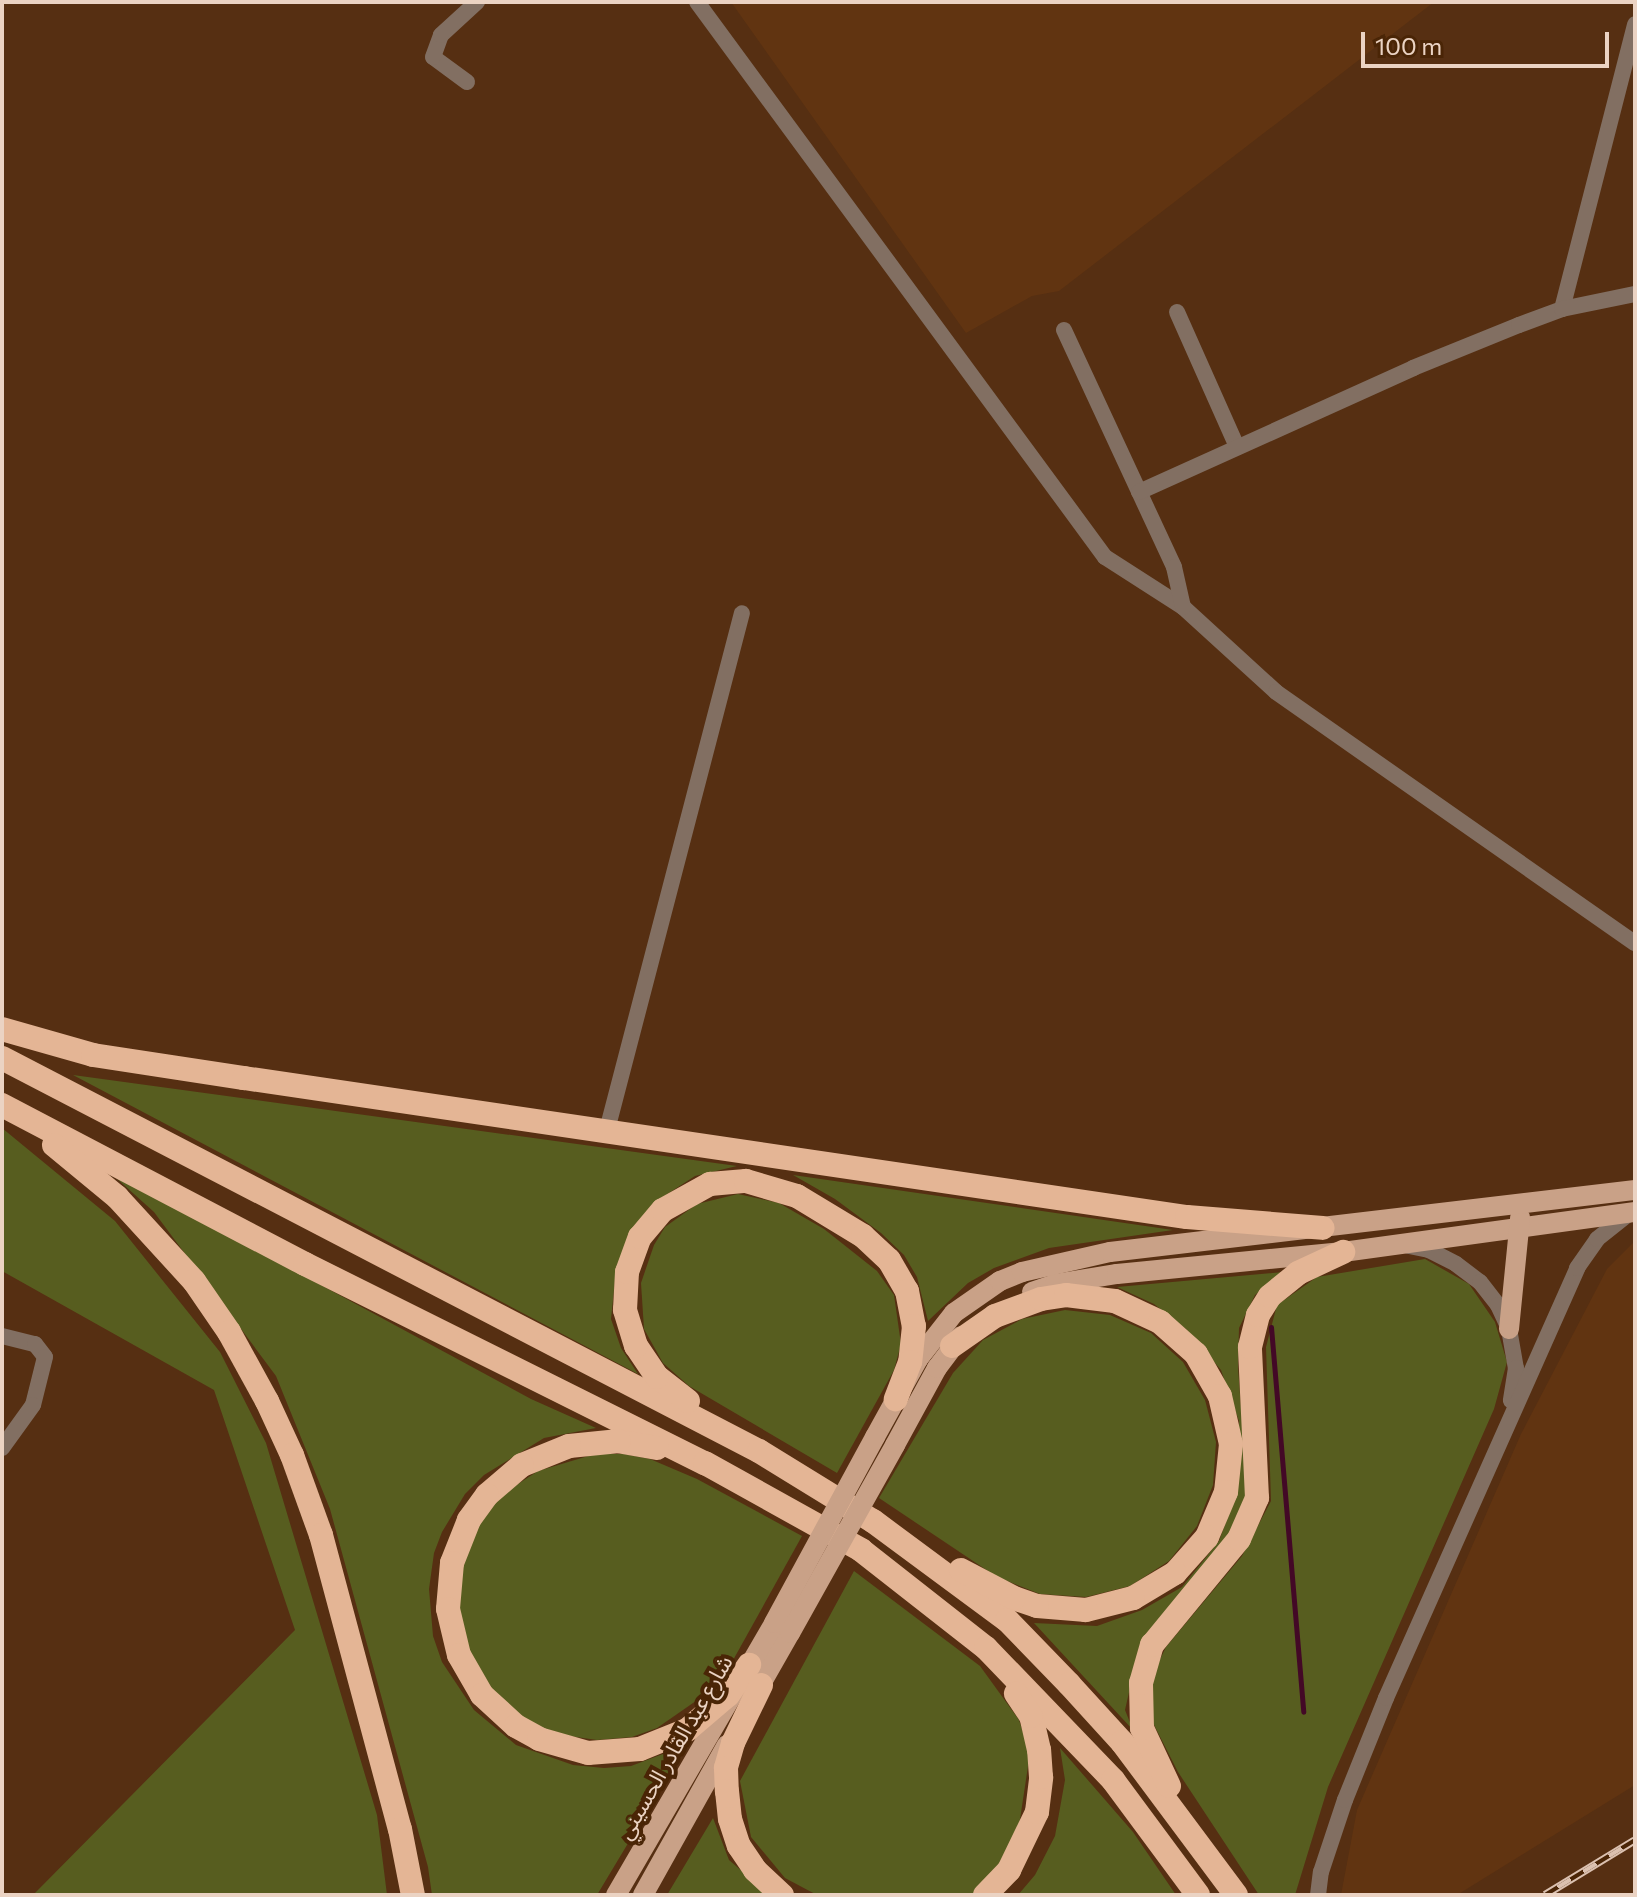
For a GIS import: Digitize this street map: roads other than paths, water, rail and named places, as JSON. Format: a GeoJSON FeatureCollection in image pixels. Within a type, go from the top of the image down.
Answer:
{"type":"FeatureCollection","features":[{"type":"Feature","properties":{"kind":"highway"},"geometry":{"type":"LineString","coordinates":[[2,1029],[93,1055],[1187,1217],[1323,1228]]}},
{"type":"Feature","properties":{"kind":"highway"},"geometry":{"type":"LineString","coordinates":[[2,1058],[759,1451],[873,1521],[1014,1598],[1037,1606],[1086,1610],[1133,1598],[1155,1587],[1192,1556],[1218,1515],[1230,1468],[1227,1420],[1220,1396],[1203,1364],[1179,1337],[1160,1322],[1115,1301],[1066,1295],[1017,1305],[983,1323],[952,1346]]}},
{"type":"Feature","properties":{"kind":"highway"},"geometry":{"type":"LineString","coordinates":[[2,1108],[305,1264],[705,1463],[861,1550],[986,1648],[1113,1780],[1198,1895]]}},
{"type":"Feature","properties":{"kind":"highway"},"geometry":{"type":"LineString","coordinates":[[2,1108],[69,1155],[154,1235],[194,1281],[229,1332],[267,1401],[292,1455],[321,1535],[400,1829],[413,1895]]}},
{"type":"Feature","properties":{"kind":"highway"},"geometry":{"type":"LineString","coordinates":[[759,1451],[657,1377],[645,1362],[629,1328],[624,1291],[632,1255],[650,1223],[693,1190],[727,1181],[781,1188],[877,1247],[899,1275],[914,1326],[910,1362],[896,1399]]}},
{"type":"Feature","properties":{"kind":"highway"},"geometry":{"type":"LineString","coordinates":[[1189,1828],[1142,1728],[1141,1683],[1152,1645],[1239,1539],[1257,1498],[1250,1347],[1258,1315],[1270,1296],[1298,1273],[1343,1252]]}},
{"type":"Feature","properties":{"kind":"highway"},"geometry":{"type":"LineString","coordinates":[[705,1463],[646,1445],[619,1441],[569,1446],[522,1465],[487,1495],[458,1541],[448,1586],[452,1632],[469,1676],[498,1712],[539,1739],[588,1753],[640,1749],[687,1730],[755,1675]]}},
{"type":"Feature","properties":{"kind":"highway"},"geometry":{"type":"LineString","coordinates":[[873,1521],[1007,1620],[1122,1742],[1236,1895]]}},
{"type":"Feature","properties":{"kind":"highway"},"geometry":{"type":"LineString","coordinates":[[985,1895],[1009,1870],[1026,1840],[1037,1812],[1041,1777],[1031,1716],[986,1648]]}},
{"type":"Feature","properties":{"kind":"highway"},"geometry":{"type":"LineString","coordinates":[[755,1675],[726,1768],[728,1805],[739,1846],[755,1870],[782,1895]]}},
{"type":"Feature","properties":{"kind":"main road"},"geometry":{"type":"LineString","coordinates":[[782,1628],[875,1437],[918,1359],[954,1313],[978,1295],[1022,1272],[1110,1252],[1635,1190]]}},
{"type":"Feature","properties":{"kind":"main road"},"geometry":{"type":"LineString","coordinates":[[1509,1329],[1522,1201]]}},
{"type":"Feature","properties":{"kind":"main road"},"geometry":{"type":"LineString","coordinates":[[782,1628],[952,1346],[990,1311],[1013,1299],[1055,1284],[1117,1274],[1343,1252],[1633,1212]]}},
{"type":"Feature","properties":{"kind":"main road","name":"شارع عبد القادر الحسيني"},"geometry":{"type":"LineString","coordinates":[[616,1895],[782,1628]]}},
{"type":"Feature","properties":{"kind":"main road","name":"شارع عبد القادر الحسيني"},"geometry":{"type":"LineString","coordinates":[[643,1895],[755,1675]]}},
{"type":"Feature","properties":{"kind":"street"},"geometry":{"type":"LineString","coordinates":[[467,82],[433,57],[441,35],[477,2]]}},
{"type":"Feature","properties":{"kind":"street"},"geometry":{"type":"LineString","coordinates":[[697,2],[1105,557],[1183,607],[1276,692],[1635,943]]}},
{"type":"Feature","properties":{"kind":"street"},"geometry":{"type":"LineString","coordinates":[[1562,309],[1635,24]]}},
{"type":"Feature","properties":{"kind":"street"},"geometry":{"type":"LineString","coordinates":[[1139,492],[1413,368],[1562,309],[1635,294]]}},
{"type":"Feature","properties":{"kind":"street"},"geometry":{"type":"LineString","coordinates":[[1177,312],[1237,447]]}},
{"type":"Feature","properties":{"kind":"street"},"geometry":{"type":"LineString","coordinates":[[1064,330],[1174,567],[1183,607]]}},
{"type":"Feature","properties":{"kind":"street"},"geometry":{"type":"LineString","coordinates":[[607,1130],[742,613]]}},
{"type":"Feature","properties":{"kind":"street"},"geometry":{"type":"LineString","coordinates":[[1318,1895],[1321,1872],[1374,1728],[1577,1268],[1597,1239],[1633,1212]]}},
{"type":"Feature","properties":{"kind":"street"},"geometry":{"type":"LineString","coordinates":[[1400,1244],[1429,1250],[1480,1282],[1498,1305],[1509,1329],[1516,1368],[1508,1422]]}},
{"type":"Feature","properties":{"kind":"street"},"geometry":{"type":"LineString","coordinates":[[2,1336],[35,1344],[45,1357],[33,1405],[2,1448]]}},
{"type":"Feature","properties":{"kind":"waterway"},"geometry":{"type":"LineString","coordinates":[[1271,1327],[1303,1712]]}},
{"type":"Feature","properties":{"kind":"railway"},"geometry":{"type":"LineString","coordinates":[[1545,1895],[1635,1840]]}}]}
